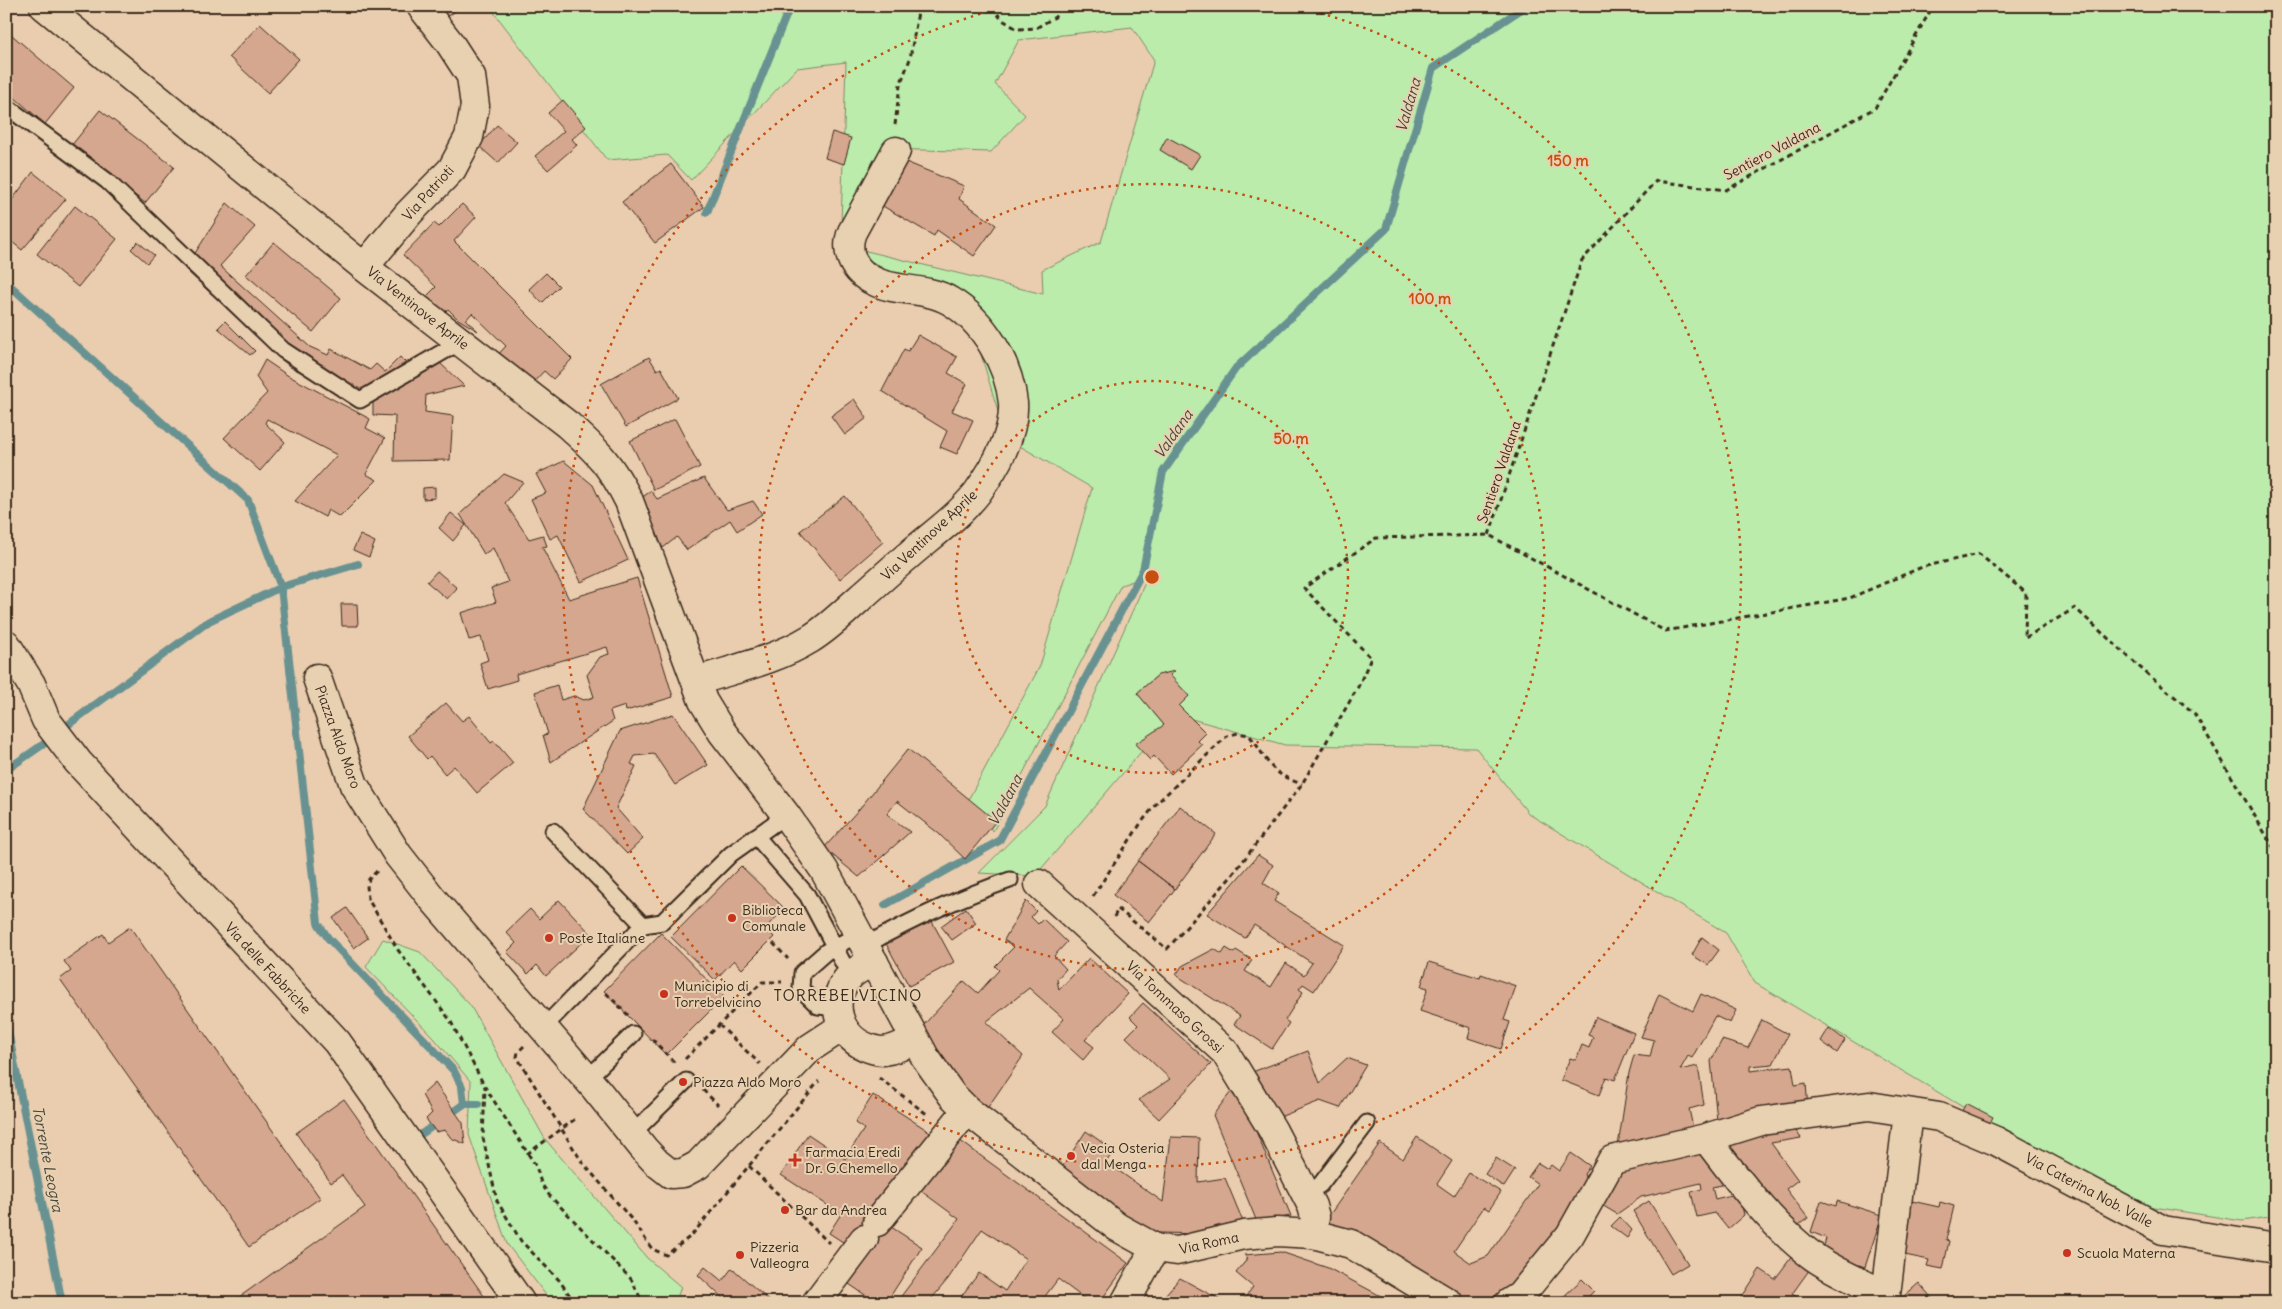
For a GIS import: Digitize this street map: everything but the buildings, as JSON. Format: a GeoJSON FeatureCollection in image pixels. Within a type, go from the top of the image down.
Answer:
{"type":"FeatureCollection","features":[{"type":"Feature","properties":{"kind":"street","name":"Via Ventinove Aprile"},"geometry":{"type":"LineString","coordinates":[[44,6],[364,266],[597,451],[615,474],[629,501],[703,701],[722,732],[786,815],[824,870],[916,1039]]}},
{"type":"Feature","properties":{"kind":"street","name":"Via Patrioti"},"geometry":{"type":"LineString","coordinates":[[364,266],[409,213],[452,169],[469,137],[476,106],[471,76],[449,42],[421,6]]}},
{"type":"Feature","properties":{"kind":"street","name":"Via Ventinove Aprile"},"geometry":{"type":"LineString","coordinates":[[696,681],[794,648],[828,626],[976,494],[1003,448],[1012,420],[1013,403],[996,349],[975,319],[949,300],[935,294],[875,282],[854,265],[849,253],[848,243],[852,232],[896,151]]}},
{"type":"Feature","properties":{"kind":"street","name":"Via delle Fabbriche"},"geometry":{"type":"LineString","coordinates":[[6,644],[31,684],[46,720],[78,762],[337,1042],[521,1303]]}},
{"type":"Feature","properties":{"kind":"street","name":"Piazza Aldo Moro"},"geometry":{"type":"LineString","coordinates":[[317,678],[354,785],[398,855],[632,1134],[657,1163],[671,1174],[683,1173],[698,1165],[840,1018]]}},
{"type":"Feature","properties":{"kind":"street","name":"Via Tommaso Grossi"},"geometry":{"type":"LineString","coordinates":[[1039,884],[1225,1052],[1272,1128],[1306,1194],[1315,1216],[1313,1234]]}},
{"type":"Feature","properties":{"kind":"street"},"geometry":{"type":"LineString","coordinates":[[866,947],[839,992],[840,1018],[848,1035],[861,1046],[881,1051],[899,1047],[916,1039]]}},
{"type":"Feature","properties":{"kind":"street","name":"Via Roma"},"geometry":{"type":"LineString","coordinates":[[916,1039],[937,1075],[952,1095],[967,1110],[1117,1227],[1156,1248],[1177,1251],[1244,1235],[1278,1232],[1313,1234],[1351,1244],[1449,1303]]}},
{"type":"Feature","properties":{"kind":"street","name":"Via Caterina Nob. Valle"},"geometry":{"type":"LineString","coordinates":[[1509,1303],[1520,1296],[1570,1235],[1612,1160],[1706,1138],[1760,1121],[1869,1106],[1908,1114],[1939,1117],[1996,1141],[2163,1230],[2276,1248]]}},
{"type":"Feature","properties":{"kind":"street"},"geometry":{"type":"LineString","coordinates":[[816,1303],[967,1110]]}},
{"type":"Feature","properties":{"kind":"street"},"geometry":{"type":"LineString","coordinates":[[1706,1138],[1724,1164],[1784,1231],[1814,1257],[1885,1299],[1908,1114]]}},
{"type":"Feature","properties":{"kind":"street"},"geometry":{"type":"LineString","coordinates":[[1125,1303],[1156,1248]]}},
{"type":"Feature","properties":{"kind":"lane"},"geometry":{"type":"LineString","coordinates":[[6,106],[107,181],[283,350],[360,400],[460,342]]}},
{"type":"Feature","properties":{"kind":"lane"},"geometry":{"type":"LineString","coordinates":[[543,1028],[643,925],[662,922],[731,854],[786,815]]}},
{"type":"Feature","properties":{"kind":"lane"},"geometry":{"type":"LineString","coordinates":[[554,831],[643,925]]}},
{"type":"Feature","properties":{"kind":"lane"},"geometry":{"type":"LineString","coordinates":[[756,836],[807,895],[850,976]]}},
{"type":"Feature","properties":{"kind":"lane"},"geometry":{"type":"LineString","coordinates":[[840,1018],[818,1006],[802,990],[802,973],[827,951],[834,947],[866,947],[915,918],[969,894],[1010,880]]}},
{"type":"Feature","properties":{"kind":"lane"},"geometry":{"type":"LineString","coordinates":[[587,1079],[637,1029]]}},
{"type":"Feature","properties":{"kind":"lane"},"geometry":{"type":"LineString","coordinates":[[632,1134],[686,1081]]}},
{"type":"Feature","properties":{"kind":"lane"},"geometry":{"type":"LineString","coordinates":[[1306,1194],[1320,1185],[1367,1123]]}},
{"type":"Feature","properties":{"kind":"path"},"geometry":{"type":"LineString","coordinates":[[896,151],[894,130],[900,85],[910,59],[919,6]]}},
{"type":"Feature","properties":{"kind":"path"},"geometry":{"type":"LineString","coordinates":[[993,6],[1001,19],[1017,29],[1036,28],[1055,17],[1060,6]]}},
{"type":"Feature","properties":{"kind":"path","name":"Sentiero Valdana"},"geometry":{"type":"LineString","coordinates":[[1489,535],[1582,260],[1656,182],[1726,190],[1875,108],[1933,6]]}},
{"type":"Feature","properties":{"kind":"path"},"geometry":{"type":"LineString","coordinates":[[1099,939],[1107,930],[1118,909],[1167,949],[1236,871],[1302,784],[1358,687],[1370,658],[1304,588],[1376,538],[1489,535],[1665,631],[1850,598],[1922,567],[1979,554],[2026,593],[2025,638],[2075,608],[2145,672],[2194,713],[2276,852]]}},
{"type":"Feature","properties":{"kind":"path"},"geometry":{"type":"LineString","coordinates":[[1077,920],[1141,823],[1156,804],[1227,736],[1238,733],[1249,735],[1273,770],[1285,778],[1302,784]]}},
{"type":"Feature","properties":{"kind":"path"},"geometry":{"type":"LineString","coordinates":[[398,855],[369,879],[367,885],[368,899],[398,950],[450,1020],[485,1087],[536,1166],[541,1183],[550,1195],[630,1279],[643,1303]]}},
{"type":"Feature","properties":{"kind":"path"},"geometry":{"type":"LineString","coordinates":[[591,978],[637,1029],[678,1066],[762,982],[802,982]]}},
{"type":"Feature","properties":{"kind":"path"},"geometry":{"type":"LineString","coordinates":[[719,1025],[762,1066]]}},
{"type":"Feature","properties":{"kind":"path"},"geometry":{"type":"LineString","coordinates":[[485,1087],[483,1138],[498,1201],[521,1241],[559,1280],[575,1303]]}},
{"type":"Feature","properties":{"kind":"path"},"geometry":{"type":"LineString","coordinates":[[702,1090],[721,1108]]}},
{"type":"Feature","properties":{"kind":"path"},"geometry":{"type":"LineString","coordinates":[[527,1154],[578,1117]]}},
{"type":"Feature","properties":{"kind":"path"},"geometry":{"type":"LineString","coordinates":[[749,1166],[848,1261]]}},
{"type":"Feature","properties":{"kind":"green space"},"geometry":{"type":"Polygon","coordinates":[[[489,6],[2276,6],[2276,1216],[2242,1221],[2122,1202],[1755,983],[1726,933],[1529,814],[1476,748],[1285,745],[1188,718],[1158,675],[1137,693],[1164,725],[1035,876],[979,873],[1045,806],[1148,576],[1121,585],[993,831],[968,800],[1040,666],[1092,488],[1006,438],[971,321],[846,246],[1043,294],[1042,270],[1101,242],[1154,60],[1132,27],[1019,40],[995,84],[1025,115],[991,152],[888,149],[841,226],[846,62],[797,68],[691,180],[667,155],[607,160],[489,6]]]}},
{"type":"Feature","properties":{"kind":"green space"},"geometry":{"type":"Polygon","coordinates":[[[383,939],[420,952],[470,1005],[545,1139],[647,1258],[681,1287],[675,1303],[552,1303],[507,1244],[469,1135],[471,1082],[434,1038],[366,967],[383,939]]]}},
{"type":"Feature","properties":{"kind":"waterway"},"geometry":{"type":"LineString","coordinates":[[707,212],[790,6]]}},
{"type":"Feature","properties":{"kind":"waterway","name":"Valdana"},"geometry":{"type":"LineString","coordinates":[[885,905],[999,841],[1143,570],[1163,472],[1236,368],[1386,229],[1433,68],[1526,6]]}},
{"type":"Feature","properties":{"kind":"waterway"},"geometry":{"type":"LineString","coordinates":[[6,282],[248,500],[281,587],[318,923],[328,938],[454,1071],[462,1087],[464,1104]]}},
{"type":"Feature","properties":{"kind":"waterway"},"geometry":{"type":"LineString","coordinates":[[69,724],[209,621],[281,587],[358,564]]}},
{"type":"Feature","properties":{"kind":"waterway"},"geometry":{"type":"LineString","coordinates":[[6,770],[51,739]]}},
{"type":"Feature","properties":{"kind":"waterway","name":"Torrente Leogra"},"geometry":{"type":"LineString","coordinates":[[6,1021],[62,1303]]}},
{"type":"Feature","properties":{"kind":"waterway","name":"Valdana"},"geometry":{"type":"LineString","coordinates":[[420,1135],[464,1104],[478,1104]]}},
{"type":"Feature","properties":{"kind":"place","name":"Biblioteca Comunale"},"geometry":{"type":"Point","coordinates":[732,918]}},
{"type":"Feature","properties":{"kind":"place","name":"Poste Italiane"},"geometry":{"type":"Point","coordinates":[549,938]}},
{"type":"Feature","properties":{"kind":"place","name":"Municipio di Torrebelvicino"},"geometry":{"type":"Point","coordinates":[664,994]}},
{"type":"Feature","properties":{"kind":"place","name":"Piazza Aldo Moro"},"geometry":{"type":"Point","coordinates":[683,1082]}},
{"type":"Feature","properties":{"kind":"place","name":"Vecia Osteria dal Menga"},"geometry":{"type":"Point","coordinates":[1071,1156]}},
{"type":"Feature","properties":{"kind":"place","name":"Farmacia Eredi Dr. G.Chemello"},"geometry":{"type":"Point","coordinates":[795,1160]}},
{"type":"Feature","properties":{"kind":"place","name":"Bar da Andrea"},"geometry":{"type":"Point","coordinates":[785,1210]}},
{"type":"Feature","properties":{"kind":"place","name":"Scuola Materna"},"geometry":{"type":"Point","coordinates":[2067,1253]}},
{"type":"Feature","properties":{"kind":"place","name":"Pizzeria Valleogra"},"geometry":{"type":"Point","coordinates":[740,1255]}},
{"type":"Feature","properties":{"kind":"district","name":"TORREBELVICINO"},"geometry":{"type":"Point","coordinates":[848,995]}}]}
